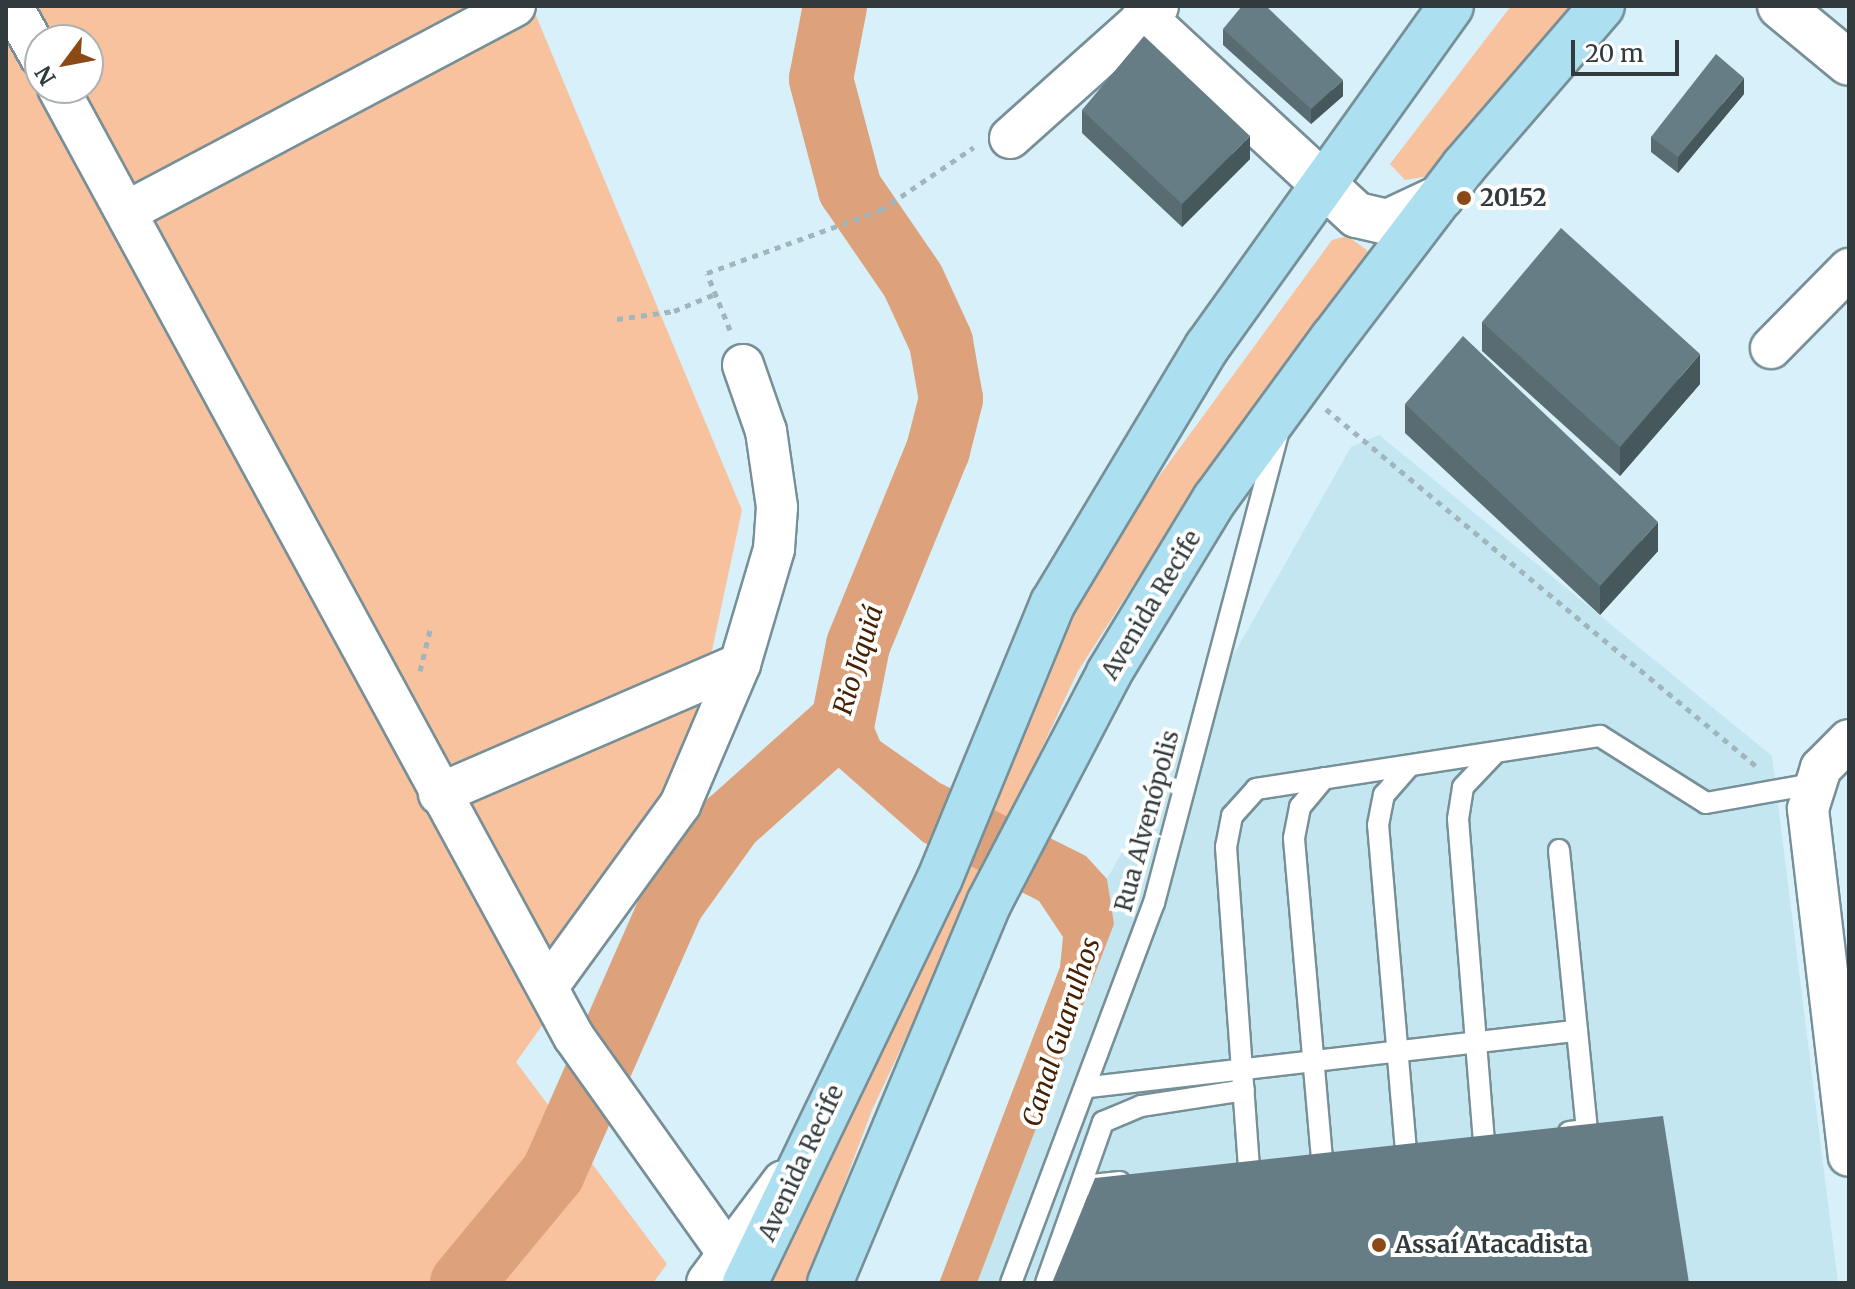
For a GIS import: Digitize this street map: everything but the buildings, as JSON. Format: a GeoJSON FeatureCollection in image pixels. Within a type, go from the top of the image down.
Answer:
{"type":"FeatureCollection","features":[{"type":"Feature","properties":{"kind":"main road","name":"Avenida Recife"},"geometry":{"type":"LineString","coordinates":[[727,1273],[798,1166],[940,878],[984,773],[1019,671],[1053,603],[1207,347],[1320,183],[1451,6]]}},
{"type":"Feature","properties":{"kind":"main road","name":"Avenida Recife"},"geometry":{"type":"LineString","coordinates":[[830,1283],[989,903],[1036,804],[1215,499],[1441,197],[1602,6]]}},
{"type":"Feature","properties":{"kind":"street"},"geometry":{"type":"LineString","coordinates":[[12,6],[24,27]]}},
{"type":"Feature","properties":{"kind":"street"},"geometry":{"type":"LineString","coordinates":[[126,212],[460,19],[515,6]]}},
{"type":"Feature","properties":{"kind":"street"},"geometry":{"type":"LineString","coordinates":[[1780,6],[1849,63]]}},
{"type":"Feature","properties":{"kind":"street"},"geometry":{"type":"LineString","coordinates":[[1010,138],[1150,12],[1320,183],[1373,221],[1402,219],[1441,197]]}},
{"type":"Feature","properties":{"kind":"street"},"geometry":{"type":"LineString","coordinates":[[67,104],[439,794],[549,985],[574,1037],[727,1273]]}},
{"type":"Feature","properties":{"kind":"street"},"geometry":{"type":"LineString","coordinates":[[1771,348],[1849,269]]}},
{"type":"Feature","properties":{"kind":"street"},"geometry":{"type":"LineString","coordinates":[[549,985],[680,805],[740,664],[774,549],[777,507],[766,431],[743,365]]}},
{"type":"Feature","properties":{"kind":"street"},"geometry":{"type":"LineString","coordinates":[[439,794],[740,664]]}},
{"type":"Feature","properties":{"kind":"street"},"geometry":{"type":"LineString","coordinates":[[1844,744],[1813,784],[1809,842],[1837,969],[1849,1156]]}},
{"type":"Feature","properties":{"kind":"lane","name":"Rua Alvenópolis"},"geometry":{"type":"LineString","coordinates":[[1011,1283],[1090,1087],[1164,862],[1265,505],[1291,396]]}},
{"type":"Feature","properties":{"kind":"lane"},"geometry":{"type":"LineString","coordinates":[[1249,1168],[1227,883],[1232,816],[1256,789],[1600,736],[1706,803],[1813,784]]}},
{"type":"Feature","properties":{"kind":"lane"},"geometry":{"type":"LineString","coordinates":[[1484,1142],[1458,819],[1463,787],[1495,753]]}},
{"type":"Feature","properties":{"kind":"lane"},"geometry":{"type":"LineString","coordinates":[[1406,1151],[1378,825],[1384,795],[1409,766]]}},
{"type":"Feature","properties":{"kind":"lane"},"geometry":{"type":"LineString","coordinates":[[1322,1159],[1294,838],[1300,807],[1324,778]]}},
{"type":"Feature","properties":{"kind":"lane"},"geometry":{"type":"LineString","coordinates":[[1543,1135],[1587,1130],[1559,850]]}},
{"type":"Feature","properties":{"kind":"lane"},"geometry":{"type":"LineString","coordinates":[[1046,1283],[1103,1122],[1141,1106],[1313,1063],[1577,1031]]}},
{"type":"Feature","properties":{"kind":"lane"},"geometry":{"type":"LineString","coordinates":[[1090,1087],[1243,1081]]}},
{"type":"Feature","properties":{"kind":"lane"},"geometry":{"type":"LineString","coordinates":[[1378,1153],[1514,1138]]}},
{"type":"Feature","properties":{"kind":"lane"},"geometry":{"type":"LineString","coordinates":[[1219,1171],[1350,1156]]}},
{"type":"Feature","properties":{"kind":"lane"},"geometry":{"type":"LineString","coordinates":[[1082,1186],[1142,1180]]}},
{"type":"Feature","properties":{"kind":"path"},"geometry":{"type":"LineString","coordinates":[[743,365],[707,273],[881,210],[973,148],[1010,138]]}},
{"type":"Feature","properties":{"kind":"path"},"geometry":{"type":"LineString","coordinates":[[617,319],[674,311],[715,294]]}},
{"type":"Feature","properties":{"kind":"path"},"geometry":{"type":"LineString","coordinates":[[1291,396],[1761,770],[1813,784]]}},
{"type":"Feature","properties":{"kind":"shaded area"},"geometry":{"type":"Polygon","coordinates":[[[6,6],[532,6],[742,510],[688,763],[581,971],[516,1062],[667,1264],[653,1283],[6,1283],[6,6]]]}},
{"type":"Feature","properties":{"kind":"shaded area"},"geometry":{"type":"Polygon","coordinates":[[[1511,6],[1578,6],[1436,175],[1405,180],[1390,164],[1511,6]]]}},
{"type":"Feature","properties":{"kind":"shaded area"},"geometry":{"type":"Polygon","coordinates":[[[1347,236],[1367,250],[1365,270],[1209,467],[1078,671],[872,1110],[807,1283],[764,1283],[1075,591],[1332,240],[1347,236]]]}},
{"type":"Feature","properties":{"kind":"shaded area"},"geometry":{"type":"Polygon","coordinates":[[[1379,435],[1772,756],[1838,1283],[977,1283],[1114,924],[1107,879],[1351,447],[1379,435]]]}},
{"type":"Feature","properties":{"kind":"water","name":"Canal Guarulhos"},"geometry":{"type":"Polygon","coordinates":[[[863,701],[880,741],[940,783],[1086,856],[1107,879],[1114,924],[977,1283],[939,1283],[1060,967],[1063,937],[1039,901],[923,842],[823,754],[863,701]]]}},
{"type":"Feature","properties":{"kind":"waterway","name":"Rio Jiquiá"},"geometry":{"type":"LineString","coordinates":[[462,1283],[553,1173],[672,903],[731,821],[843,721],[858,645],[938,450],[951,399],[941,342],[913,281],[850,189],[821,79],[835,6]]}},
{"type":"Feature","properties":{"kind":"place","name":"20152"},"geometry":{"type":"Point","coordinates":[1464,198]}},
{"type":"Feature","properties":{"kind":"place","name":"Assaí Atacadista"},"geometry":{"type":"Point","coordinates":[1379,1245]}}]}
